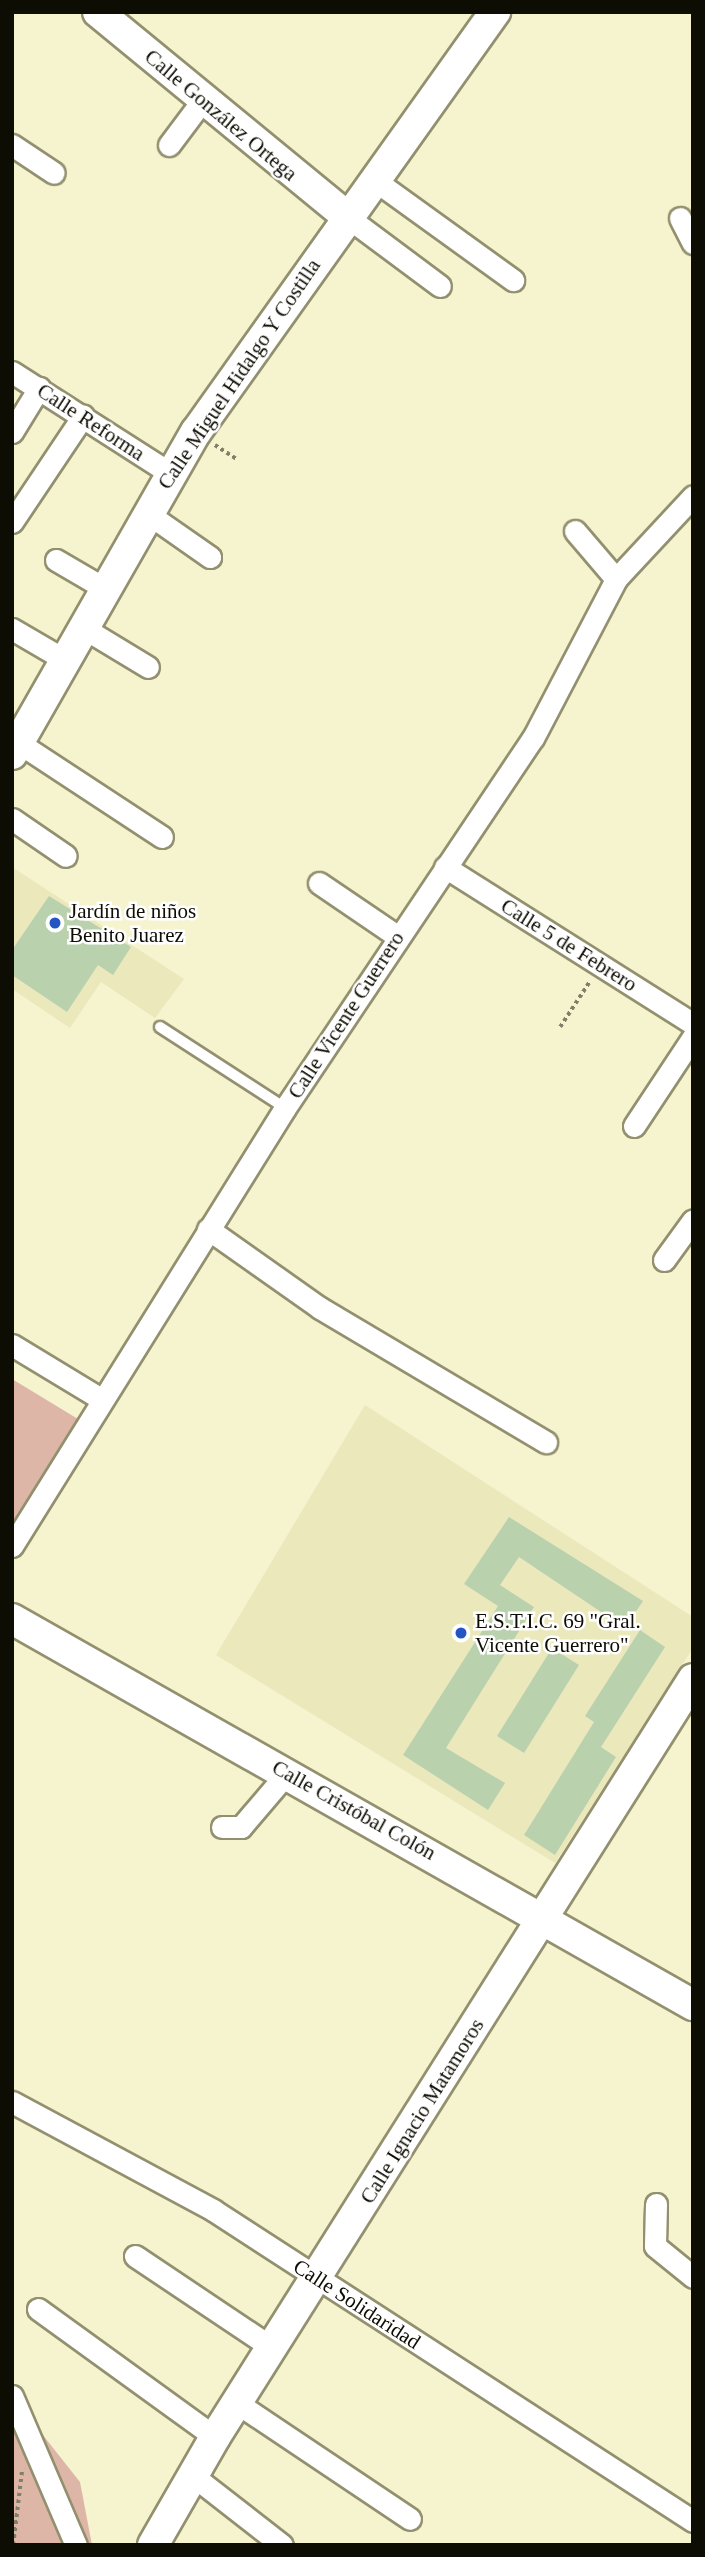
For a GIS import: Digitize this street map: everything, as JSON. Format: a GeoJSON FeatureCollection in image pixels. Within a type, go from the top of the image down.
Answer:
{"type":"FeatureCollection","features":[{"type":"Feature","properties":{"kind":"main road","name":"Calle González Ortega"},"geometry":{"type":"LineString","coordinates":[[99,12],[202,101],[346,216]]}},
{"type":"Feature","properties":{"kind":"main road","name":"Calle Miguel Hidalgo Y Costilla"},"geometry":{"type":"LineString","coordinates":[[15,749],[170,473],[346,216],[495,12]]}},
{"type":"Feature","properties":{"kind":"main road","name":"Calle Cristóbal Colón"},"geometry":{"type":"LineString","coordinates":[[12,1619],[543,1916],[693,2005]]}},
{"type":"Feature","properties":{"kind":"main road","name":"Calle Ignacio Matamoros"},"geometry":{"type":"LineString","coordinates":[[153,2545],[215,2437],[274,2349],[693,1679]]}},
{"type":"Feature","properties":{"kind":"street"},"geometry":{"type":"LineString","coordinates":[[169,145],[202,101]]}},
{"type":"Feature","properties":{"kind":"street"},"geometry":{"type":"LineString","coordinates":[[12,145],[54,173]]}},
{"type":"Feature","properties":{"kind":"street"},"geometry":{"type":"LineString","coordinates":[[373,179],[513,280]]}},
{"type":"Feature","properties":{"kind":"street"},"geometry":{"type":"LineString","coordinates":[[346,216],[440,286]]}},
{"type":"Feature","properties":{"kind":"street"},"geometry":{"type":"LineString","coordinates":[[680,218],[693,243]]}},
{"type":"Feature","properties":{"kind":"street","name":"Calle Reforma"},"geometry":{"type":"LineString","coordinates":[[12,372],[170,473]]}},
{"type":"Feature","properties":{"kind":"street"},"geometry":{"type":"LineString","coordinates":[[12,432],[39,388]]}},
{"type":"Feature","properties":{"kind":"street"},"geometry":{"type":"LineString","coordinates":[[12,522],[83,416]]}},
{"type":"Feature","properties":{"kind":"street","name":"Calle Vicente Guerrero"},"geometry":{"type":"LineString","coordinates":[[12,1546],[101,1399],[285,1108],[397,936],[533,738],[616,579],[693,496]]}},
{"type":"Feature","properties":{"kind":"street"},"geometry":{"type":"LineString","coordinates":[[147,513],[210,557]]}},
{"type":"Feature","properties":{"kind":"street"},"geometry":{"type":"LineString","coordinates":[[575,531],[616,579]]}},
{"type":"Feature","properties":{"kind":"street"},"geometry":{"type":"LineString","coordinates":[[56,560],[104,588]]}},
{"type":"Feature","properties":{"kind":"street"},"geometry":{"type":"LineString","coordinates":[[82,627],[148,667]]}},
{"type":"Feature","properties":{"kind":"street"},"geometry":{"type":"LineString","coordinates":[[12,629],[65,660]]}},
{"type":"Feature","properties":{"kind":"street"},"geometry":{"type":"LineString","coordinates":[[15,749],[162,837]]}},
{"type":"Feature","properties":{"kind":"street"},"geometry":{"type":"LineString","coordinates":[[12,819],[66,856]]}},
{"type":"Feature","properties":{"kind":"street","name":"Calle 5 de Febrero"},"geometry":{"type":"LineString","coordinates":[[445,867],[693,1024]]}},
{"type":"Feature","properties":{"kind":"street"},"geometry":{"type":"LineString","coordinates":[[318,883],[397,936]]}},
{"type":"Feature","properties":{"kind":"street"},"geometry":{"type":"LineString","coordinates":[[634,1126],[693,1037]]}},
{"type":"Feature","properties":{"kind":"street"},"geometry":{"type":"LineString","coordinates":[[664,1260],[693,1220]]}},
{"type":"Feature","properties":{"kind":"street"},"geometry":{"type":"LineString","coordinates":[[208,1229],[331,1315],[546,1442]]}},
{"type":"Feature","properties":{"kind":"street"},"geometry":{"type":"LineString","coordinates":[[12,1345],[101,1399]]}},
{"type":"Feature","properties":{"kind":"street"},"geometry":{"type":"LineString","coordinates":[[222,1827],[241,1827],[287,1773]]}},
{"type":"Feature","properties":{"kind":"street","name":"Calle Solidaridad"},"geometry":{"type":"LineString","coordinates":[[12,2102],[213,2210],[693,2521]]}},
{"type":"Feature","properties":{"kind":"street"},"geometry":{"type":"LineString","coordinates":[[656,2204],[655,2246],[693,2277]]}},
{"type":"Feature","properties":{"kind":"street"},"geometry":{"type":"LineString","coordinates":[[135,2256],[274,2349]]}},
{"type":"Feature","properties":{"kind":"street"},"geometry":{"type":"LineString","coordinates":[[38,2309],[215,2437]]}},
{"type":"Feature","properties":{"kind":"street"},"geometry":{"type":"LineString","coordinates":[[12,2396],[76,2545]]}},
{"type":"Feature","properties":{"kind":"street"},"geometry":{"type":"LineString","coordinates":[[237,2403],[410,2519]]}},
{"type":"Feature","properties":{"kind":"street"},"geometry":{"type":"LineString","coordinates":[[192,2475],[282,2545]]}},
{"type":"Feature","properties":{"kind":"lane"},"geometry":{"type":"LineString","coordinates":[[160,1027],[285,1108]]}},
{"type":"Feature","properties":{"kind":"path"},"geometry":{"type":"LineString","coordinates":[[560,1027],[600,966]]}},
{"type":"Feature","properties":{"kind":"path"},"geometry":{"type":"LineString","coordinates":[[12,2545],[24,2460]]}},
{"type":"Feature","properties":{"kind":"shaded area","name":"Jardín de niños Benito Juarez"},"geometry":{"type":"Polygon","coordinates":[[[12,867],[184,979],[155,1018],[101,982],[70,1028],[12,989],[12,867]]]}},
{"type":"Feature","properties":{"kind":"shaded area"},"geometry":{"type":"Polygon","coordinates":[[[12,1379],[78,1419],[12,1525],[12,1379]]]}},
{"type":"Feature","properties":{"kind":"shaded area","name":"E.S.T.I.C. 69 \"Gral. Vicente Guerrero\""},"geometry":{"type":"Polygon","coordinates":[[[365,1405],[693,1617],[693,1648],[555,1863],[216,1655],[365,1405]]]}},
{"type":"Feature","properties":{"kind":"shaded area"},"geometry":{"type":"Polygon","coordinates":[[[12,2396],[80,2482],[92,2545],[12,2545],[12,2396]]]}},
{"type":"Feature","properties":{"kind":"building"},"geometry":{"type":"Polygon","coordinates":[[[49,896],[131,947],[113,975],[98,965],[67,1012],[12,975],[12,950],[49,896]]]}},
{"type":"Feature","properties":{"kind":"building"},"geometry":{"type":"Polygon","coordinates":[[[509,1517],[643,1601],[625,1628],[519,1557],[500,1585],[534,1607],[446,1748],[505,1783],[488,1810],[403,1755],[498,1606],[464,1584],[509,1517]]]}},
{"type":"Feature","properties":{"kind":"building"},"geometry":{"type":"Polygon","coordinates":[[[640,1630],[665,1647],[601,1747],[616,1757],[555,1855],[524,1835],[594,1722],[585,1716],[640,1630]]]}},
{"type":"Feature","properties":{"kind":"building"},"geometry":{"type":"Polygon","coordinates":[[[552,1648],[579,1665],[524,1753],[497,1736],[552,1648]]]}},
{"type":"Feature","properties":{"kind":"place","name":"Jardín de niños Benito Juarez"},"geometry":{"type":"Point","coordinates":[55,923]}},
{"type":"Feature","properties":{"kind":"place","name":"E.S.T.I.C. 69 \"Gral. Vicente Guerrero\""},"geometry":{"type":"Point","coordinates":[461,1633]}}]}
